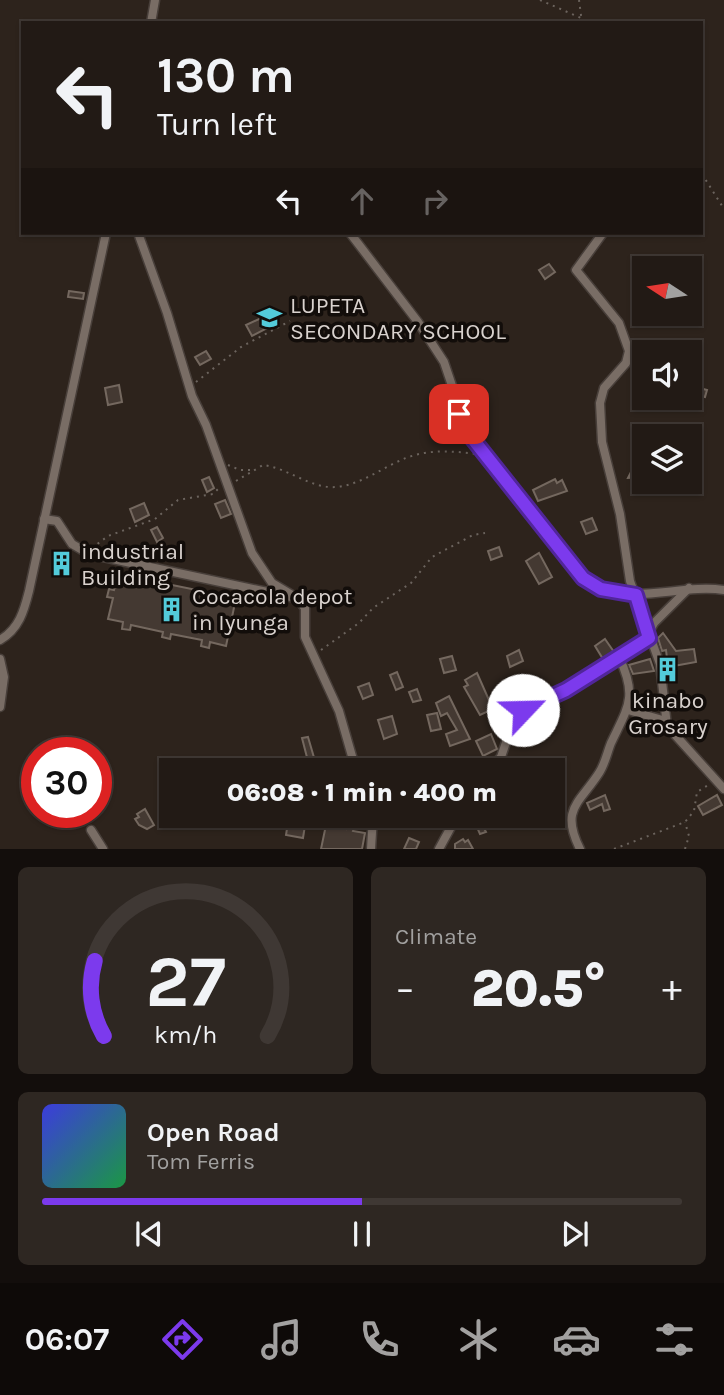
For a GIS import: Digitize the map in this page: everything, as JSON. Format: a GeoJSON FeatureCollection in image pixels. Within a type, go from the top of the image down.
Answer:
{"type":"FeatureCollection","features":[{"type":"Feature","properties":{"kind":"street"},"geometry":{"type":"LineString","coordinates":[[153,21],[155,0]]}},
{"type":"Feature","properties":{"kind":"street"},"geometry":{"type":"LineString","coordinates":[[0,640],[13,631],[25,607],[106,235]]}},
{"type":"Feature","properties":{"kind":"street"},"geometry":{"type":"LineString","coordinates":[[139,235],[167,313],[188,384],[256,562],[272,583],[297,598],[305,608],[304,633],[342,719],[353,758]]}},
{"type":"Feature","properties":{"kind":"street"},"geometry":{"type":"LineString","coordinates":[[351,235],[433,344],[446,367],[463,422],[583,578],[601,589],[636,595],[689,588],[724,590]]}},
{"type":"Feature","properties":{"kind":"street"},"geometry":{"type":"LineString","coordinates":[[602,235],[576,270],[619,324],[629,351],[626,363],[604,388],[600,413],[603,449],[620,514],[629,576],[660,664],[666,721],[671,733],[724,789]]}},
{"type":"Feature","properties":{"kind":"street"},"geometry":{"type":"LineString","coordinates":[[44,519],[57,521],[72,544],[85,553],[297,598]]}},
{"type":"Feature","properties":{"kind":"street"},"geometry":{"type":"LineString","coordinates":[[500,758],[513,722],[523,710],[566,690],[649,636],[653,622],[689,588]]}},
{"type":"Feature","properties":{"kind":"street"},"geometry":{"type":"LineString","coordinates":[[580,849],[571,826],[572,811],[579,797],[602,768],[628,710],[628,682],[619,657]]}},
{"type":"Feature","properties":{"kind":"street"},"geometry":{"type":"LineString","coordinates":[[0,659],[4,677],[0,707]]}},
{"type":"Feature","properties":{"kind":"street"},"geometry":{"type":"LineString","coordinates":[[628,710],[666,721]]}},
{"type":"Feature","properties":{"kind":"street"},"geometry":{"type":"LineString","coordinates":[[371,849],[372,828]]}},
{"type":"Feature","properties":{"kind":"street"},"geometry":{"type":"LineString","coordinates":[[439,849],[450,828]]}},
{"type":"Feature","properties":{"kind":"street"},"geometry":{"type":"LineString","coordinates":[[91,830],[103,849]]}},
{"type":"Feature","properties":{"kind":"path"},"geometry":{"type":"LineString","coordinates":[[540,0],[581,18]]}},
{"type":"Feature","properties":{"kind":"path"},"geometry":{"type":"LineString","coordinates":[[579,0],[582,21]]}},
{"type":"Feature","properties":{"kind":"path"},"geometry":{"type":"LineString","coordinates":[[703,176],[724,209]]}},
{"type":"Feature","properties":{"kind":"path"},"geometry":{"type":"LineString","coordinates":[[188,384],[202,378],[241,347],[290,321]]}},
{"type":"Feature","properties":{"kind":"path"},"geometry":{"type":"LineString","coordinates":[[85,553],[108,536],[156,519],[178,500],[215,493],[226,482],[242,479],[260,466],[273,467],[332,487],[348,485],[418,454],[456,452],[486,455]]}},
{"type":"Feature","properties":{"kind":"path"},"geometry":{"type":"LineString","coordinates":[[218,460],[240,470],[253,470]]}},
{"type":"Feature","properties":{"kind":"path"},"geometry":{"type":"LineString","coordinates":[[315,655],[359,623],[373,608],[411,583],[432,557],[473,535],[485,533]]}},
{"type":"Feature","properties":{"kind":"path"},"geometry":{"type":"LineString","coordinates":[[614,849],[685,822],[694,811],[697,792],[716,780]]}},
{"type":"Feature","properties":{"kind":"path"},"geometry":{"type":"LineString","coordinates":[[685,822],[689,836],[685,849]]}},
{"type":"Feature","properties":{"kind":"building"},"geometry":{"type":"Polygon","coordinates":[[[549,264],[555,272],[545,279],[539,270],[549,264]]]}},
{"type":"Feature","properties":{"kind":"building"},"geometry":{"type":"Polygon","coordinates":[[[69,291],[84,293],[83,299],[68,297],[69,291]]]}},
{"type":"Feature","properties":{"kind":"building"},"geometry":{"type":"Polygon","coordinates":[[[270,314],[275,324],[252,336],[246,325],[270,314]]]}},
{"type":"Feature","properties":{"kind":"building"},"geometry":{"type":"Polygon","coordinates":[[[206,351],[211,359],[200,365],[195,357],[206,351]]]}},
{"type":"Feature","properties":{"kind":"building"},"geometry":{"type":"Polygon","coordinates":[[[119,385],[122,402],[108,405],[105,388],[119,385]]]}},
{"type":"Feature","properties":{"kind":"building"},"geometry":{"type":"Polygon","coordinates":[[[209,477],[214,488],[207,492],[202,480],[209,477]]]}},
{"type":"Feature","properties":{"kind":"building"},"geometry":{"type":"Polygon","coordinates":[[[555,479],[557,483],[562,480],[567,491],[538,501],[533,490],[555,479]]]}},
{"type":"Feature","properties":{"kind":"building"},"geometry":{"type":"Polygon","coordinates":[[[225,500],[231,514],[221,518],[215,504],[225,500]]]}},
{"type":"Feature","properties":{"kind":"building"},"geometry":{"type":"Polygon","coordinates":[[[144,503],[149,515],[135,522],[130,509],[144,503]]]}},
{"type":"Feature","properties":{"kind":"building"},"geometry":{"type":"Polygon","coordinates":[[[592,518],[597,530],[586,534],[581,522],[592,518]]]}},
{"type":"Feature","properties":{"kind":"building"},"geometry":{"type":"Polygon","coordinates":[[[157,527],[163,538],[157,542],[151,530],[157,527]]]}},
{"type":"Feature","properties":{"kind":"building"},"geometry":{"type":"Polygon","coordinates":[[[499,547],[502,556],[491,560],[488,551],[499,547]]]}},
{"type":"Feature","properties":{"kind":"building"},"geometry":{"type":"Polygon","coordinates":[[[539,553],[552,577],[539,584],[526,561],[539,553]]]}},
{"type":"Feature","properties":{"kind":"building","name":"industrial Building"},"geometry":{"type":"Polygon","coordinates":[[[58,557],[66,559],[64,570],[55,568],[58,557]]]}},
{"type":"Feature","properties":{"kind":"building","name":"Cocacola depot in Iyunga"},"geometry":{"type":"Polygon","coordinates":[[[118,574],[236,598],[226,646],[210,642],[209,648],[201,646],[202,640],[171,634],[170,639],[162,637],[163,632],[131,625],[130,630],[122,629],[123,622],[108,619],[113,598],[107,597],[109,589],[114,590],[118,574]]]}},
{"type":"Feature","properties":{"kind":"building"},"geometry":{"type":"Polygon","coordinates":[[[663,633],[676,651],[694,649],[696,662],[668,667],[666,650],[662,651],[658,638],[663,633]]]}},
{"type":"Feature","properties":{"kind":"building"},"geometry":{"type":"Polygon","coordinates":[[[605,639],[614,652],[603,659],[595,646],[605,639]]]}},
{"type":"Feature","properties":{"kind":"building"},"geometry":{"type":"Polygon","coordinates":[[[519,650],[523,661],[510,667],[507,656],[519,650]]]}},
{"type":"Feature","properties":{"kind":"building"},"geometry":{"type":"Polygon","coordinates":[[[452,656],[456,670],[444,673],[440,659],[452,656]]]}},
{"type":"Feature","properties":{"kind":"building"},"geometry":{"type":"Polygon","coordinates":[[[650,659],[654,671],[633,674],[629,665],[650,659]]]}},
{"type":"Feature","properties":{"kind":"building"},"geometry":{"type":"Polygon","coordinates":[[[397,672],[403,687],[396,690],[390,675],[397,672]]]}},
{"type":"Feature","properties":{"kind":"building"},"geometry":{"type":"Polygon","coordinates":[[[477,673],[493,709],[480,715],[464,687],[468,685],[465,680],[477,673]]]}},
{"type":"Feature","properties":{"kind":"building"},"geometry":{"type":"Polygon","coordinates":[[[369,683],[373,695],[363,699],[358,687],[369,683]]]}},
{"type":"Feature","properties":{"kind":"building"},"geometry":{"type":"Polygon","coordinates":[[[417,689],[421,700],[413,702],[409,692],[417,689]]]}},
{"type":"Feature","properties":{"kind":"building"},"geometry":{"type":"Polygon","coordinates":[[[449,696],[470,739],[450,746],[446,734],[457,730],[447,713],[441,716],[436,703],[449,696]]]}},
{"type":"Feature","properties":{"kind":"building"},"geometry":{"type":"Polygon","coordinates":[[[437,713],[441,729],[431,731],[427,715],[437,713]]]}},
{"type":"Feature","properties":{"kind":"building"},"geometry":{"type":"Polygon","coordinates":[[[392,716],[397,734],[384,739],[378,720],[392,716]]]}},
{"type":"Feature","properties":{"kind":"building"},"geometry":{"type":"Polygon","coordinates":[[[491,734],[497,749],[483,756],[476,741],[491,734]]]}},
{"type":"Feature","properties":{"kind":"building"},"geometry":{"type":"Polygon","coordinates":[[[308,737],[314,758],[307,758],[302,738],[308,737]]]}},
{"type":"Feature","properties":{"kind":"building"},"geometry":{"type":"Polygon","coordinates":[[[605,795],[610,809],[604,811],[602,804],[590,810],[587,803],[605,795]]]}},
{"type":"Feature","properties":{"kind":"building"},"geometry":{"type":"Polygon","coordinates":[[[717,795],[722,805],[703,815],[698,806],[717,795]]]}},
{"type":"Feature","properties":{"kind":"building"},"geometry":{"type":"Polygon","coordinates":[[[145,809],[154,825],[147,829],[135,819],[139,817],[137,814],[145,809]]]}},
{"type":"Feature","properties":{"kind":"building"},"geometry":{"type":"Polygon","coordinates":[[[287,828],[305,828],[303,838],[286,835],[287,828]]]}},
{"type":"Feature","properties":{"kind":"building"},"geometry":{"type":"Polygon","coordinates":[[[325,828],[354,828],[353,831],[365,833],[362,849],[321,849],[325,828]]]}},
{"type":"Feature","properties":{"kind":"building"},"geometry":{"type":"Polygon","coordinates":[[[477,828],[484,828],[486,832],[480,834],[477,828]]]}},
{"type":"Feature","properties":{"kind":"building"},"geometry":{"type":"Polygon","coordinates":[[[409,838],[419,842],[416,849],[404,849],[409,838]]]}},
{"type":"Feature","properties":{"kind":"building"},"geometry":{"type":"Polygon","coordinates":[[[463,839],[465,842],[468,840],[473,849],[455,849],[455,844],[463,839]]]}},
{"type":"Feature","properties":{"kind":"place","name":"LUPETA SECONDARY SCHOOL"},"geometry":{"type":"Point","coordinates":[270,318]}},
{"type":"Feature","properties":{"kind":"place","name":"industrial Building"},"geometry":{"type":"Point","coordinates":[61,564]}},
{"type":"Feature","properties":{"kind":"place","name":"Cocacola depot in Iyunga"},"geometry":{"type":"Point","coordinates":[172,609]}},
{"type":"Feature","properties":{"kind":"place","name":"kinabo Grosary"},"geometry":{"type":"Point","coordinates":[668,670]}},
{"type":"Feature","properties":{"kind":"route"},"geometry":{"type":"LineString","coordinates":[[459,414],[472,438],[583,578],[601,589],[636,595],[649,638],[566,690],[523,710]]}}]}
